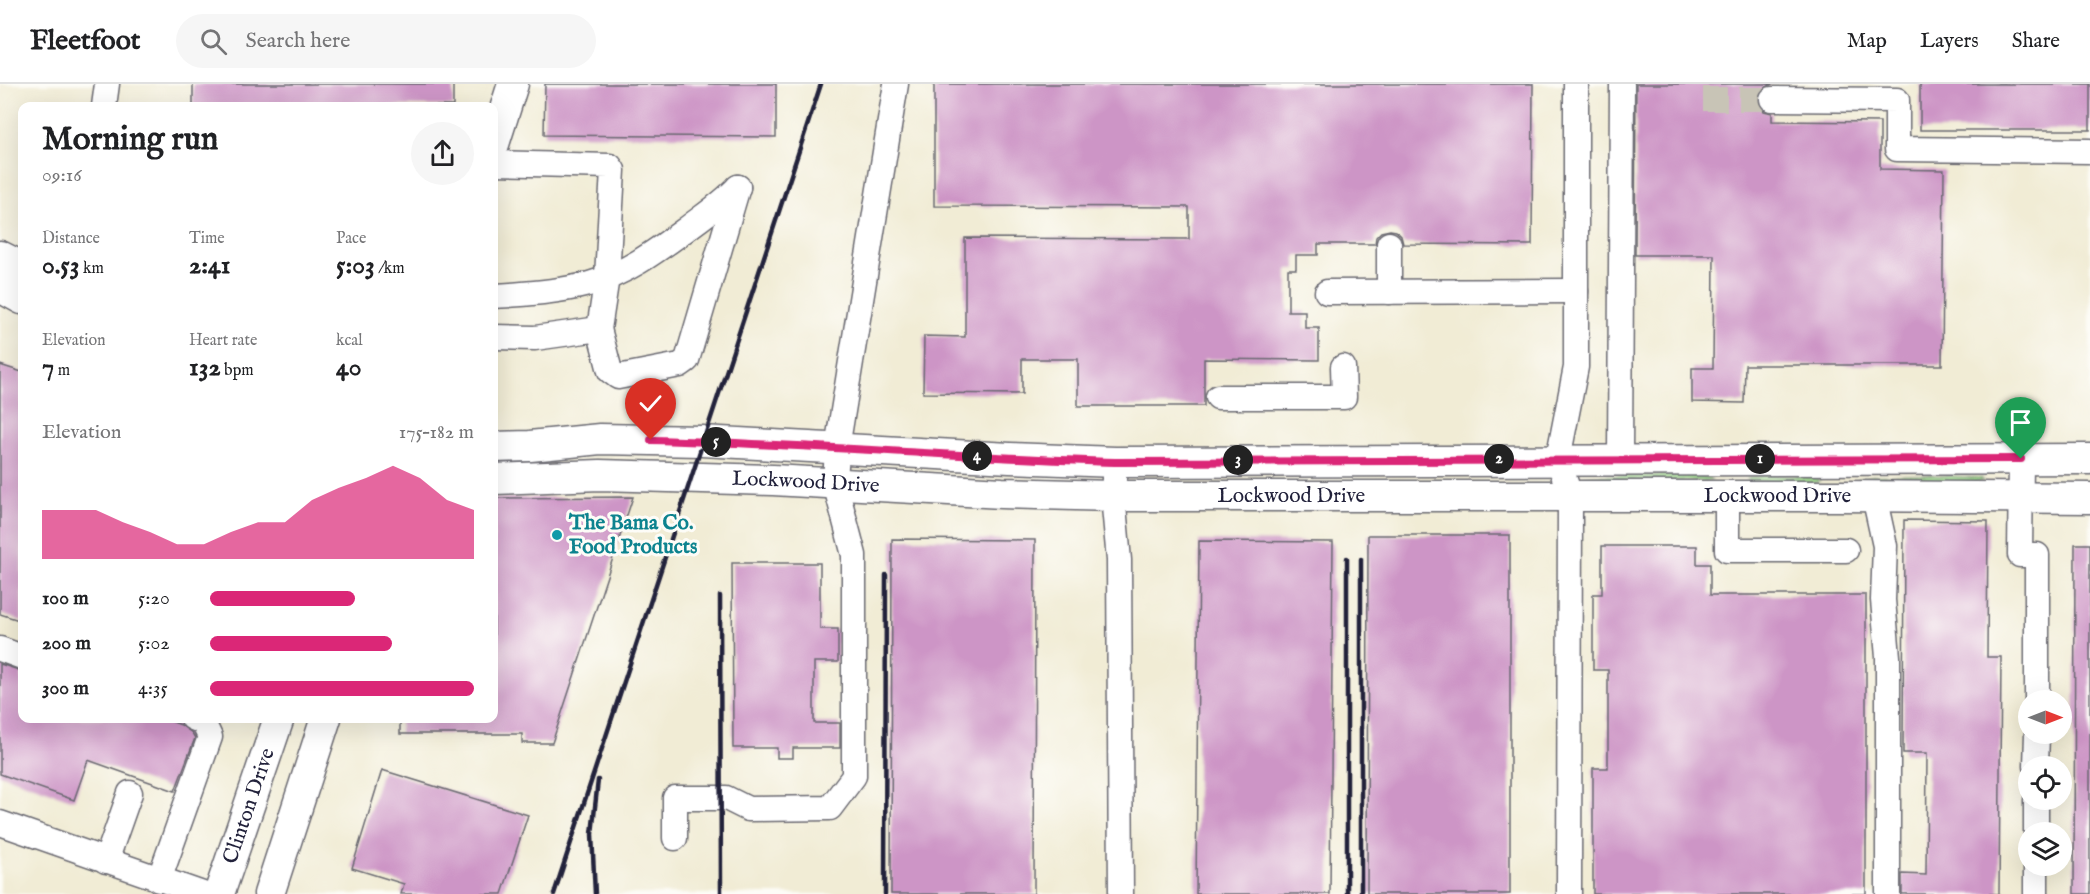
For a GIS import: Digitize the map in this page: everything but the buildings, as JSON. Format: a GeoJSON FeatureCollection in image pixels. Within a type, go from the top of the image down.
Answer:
{"type":"FeatureCollection","features":[{"type":"Feature","properties":{"kind":"main road"},"geometry":{"type":"LineString","coordinates":[[498,131],[513,84]]}},
{"type":"Feature","properties":{"kind":"main road"},"geometry":{"type":"LineString","coordinates":[[0,256],[18,265]]}},
{"type":"Feature","properties":{"kind":"main road"},"geometry":{"type":"LineString","coordinates":[[0,287],[18,296]]}},
{"type":"Feature","properties":{"kind":"main road","name":"Lockwood Drive"},"geometry":{"type":"LineString","coordinates":[[498,447],[600,439],[1115,462],[2090,459]]}},
{"type":"Feature","properties":{"kind":"main road"},"geometry":{"type":"LineString","coordinates":[[1727,496],[1728,459]]}},
{"type":"Feature","properties":{"kind":"main road"},"geometry":{"type":"LineString","coordinates":[[1839,459],[1839,496]]}},
{"type":"Feature","properties":{"kind":"main road","name":"Lockwood Drive"},"geometry":{"type":"LineString","coordinates":[[498,479],[600,475],[1113,496],[1570,495],[2090,498]]}},
{"type":"Feature","properties":{"kind":"main road","name":"Clinton Drive"},"geometry":{"type":"LineString","coordinates":[[219,894],[277,723]]}},
{"type":"Feature","properties":{"kind":"main road"},"geometry":{"type":"LineString","coordinates":[[269,894],[325,723]]}},
{"type":"Feature","properties":{"kind":"lane"},"geometry":{"type":"LineString","coordinates":[[105,102],[107,84]]}},
{"type":"Feature","properties":{"kind":"lane"},"geometry":{"type":"LineString","coordinates":[[675,838],[675,798],[726,798],[748,809],[831,808],[854,776],[854,555],[835,483],[837,448],[896,84]]}},
{"type":"Feature","properties":{"kind":"lane"},"geometry":{"type":"LineString","coordinates":[[1569,894],[1570,495],[1558,459],[1576,367],[1576,84]]}},
{"type":"Feature","properties":{"kind":"lane"},"geometry":{"type":"LineString","coordinates":[[1620,459],[1622,84]]}},
{"type":"Feature","properties":{"kind":"lane"},"geometry":{"type":"LineString","coordinates":[[1778,94],[1897,100],[1896,149],[2090,151]]}},
{"type":"Feature","properties":{"kind":"lane"},"geometry":{"type":"LineString","coordinates":[[498,164],[610,166],[613,170],[598,280],[599,329],[610,371],[618,377],[680,365],[687,360],[738,187],[726,200],[651,255],[598,280],[540,292],[498,296]]}},
{"type":"Feature","properties":{"kind":"lane"},"geometry":{"type":"LineString","coordinates":[[1389,244],[1389,292]]}},
{"type":"Feature","properties":{"kind":"lane"},"geometry":{"type":"LineString","coordinates":[[1327,292],[1576,291]]}},
{"type":"Feature","properties":{"kind":"lane"},"geometry":{"type":"LineString","coordinates":[[498,337],[535,338],[599,329]]}},
{"type":"Feature","properties":{"kind":"lane"},"geometry":{"type":"LineString","coordinates":[[1218,397],[1344,397],[1343,367]]}},
{"type":"Feature","properties":{"kind":"lane"},"geometry":{"type":"LineString","coordinates":[[2021,459],[2020,555],[2037,555],[2037,690]]}},
{"type":"Feature","properties":{"kind":"lane"},"geometry":{"type":"LineString","coordinates":[[1115,462],[1113,496],[1119,560],[1121,894]]}},
{"type":"Feature","properties":{"kind":"lane"},"geometry":{"type":"LineString","coordinates":[[1727,496],[1727,550],[1846,550]]}},
{"type":"Feature","properties":{"kind":"lane"},"geometry":{"type":"LineString","coordinates":[[1874,496],[1885,546],[1883,600],[1888,657],[1888,894]]}},
{"type":"Feature","properties":{"kind":"lane"},"geometry":{"type":"LineString","coordinates":[[0,649],[18,656]]}},
{"type":"Feature","properties":{"kind":"lane"},"geometry":{"type":"LineString","coordinates":[[159,880],[210,737],[203,723]]}},
{"type":"Feature","properties":{"kind":"lane"},"geometry":{"type":"LineString","coordinates":[[106,861],[130,793]]}},
{"type":"Feature","properties":{"kind":"lane"},"geometry":{"type":"LineString","coordinates":[[0,823],[203,894]]}},
{"type":"Feature","properties":{"kind":"lane"},"geometry":{"type":"LineString","coordinates":[[2036,876],[2036,894]]}},
{"type":"Feature","properties":{"kind":"green space"},"geometry":{"type":"Polygon","coordinates":[[[1697,475],[1710,478],[1711,481],[1583,480],[1585,477],[1595,476],[1697,475]]]}},
{"type":"Feature","properties":{"kind":"green space"},"geometry":{"type":"Polygon","coordinates":[[[1767,475],[1818,478],[1819,481],[1815,483],[1748,481],[1748,478],[1767,475]]]}},
{"type":"Feature","properties":{"kind":"green space"},"geometry":{"type":"Polygon","coordinates":[[[1929,475],[1981,478],[1983,481],[1967,485],[1857,481],[1873,476],[1929,475]]]}},
{"type":"Feature","properties":{"kind":"tunnel"},"geometry":{"type":"LineString","coordinates":[[1703,99],[1772,99]]}},
{"type":"Feature","properties":{"kind":"railway"},"geometry":{"type":"LineString","coordinates":[[554,894],[821,84]]}},
{"type":"Feature","properties":{"kind":"railway"},"geometry":{"type":"LineString","coordinates":[[1347,558],[1347,894]]}},
{"type":"Feature","properties":{"kind":"railway"},"geometry":{"type":"LineString","coordinates":[[1361,559],[1361,894]]}},
{"type":"Feature","properties":{"kind":"railway"},"geometry":{"type":"LineString","coordinates":[[885,894],[886,575]]}},
{"type":"Feature","properties":{"kind":"railway"},"geometry":{"type":"LineString","coordinates":[[720,596],[721,894]]}},
{"type":"Feature","properties":{"kind":"railway"},"geometry":{"type":"LineString","coordinates":[[595,894],[592,834],[598,780]]}},
{"type":"Feature","properties":{"kind":"place","name":"The Bama Co. Food Products"},"geometry":{"type":"Point","coordinates":[557,535]}},
{"type":"Feature","properties":{"kind":"route"},"geometry":{"type":"LineString","coordinates":[[651,440],[1115,462],[2021,459]]}}]}
